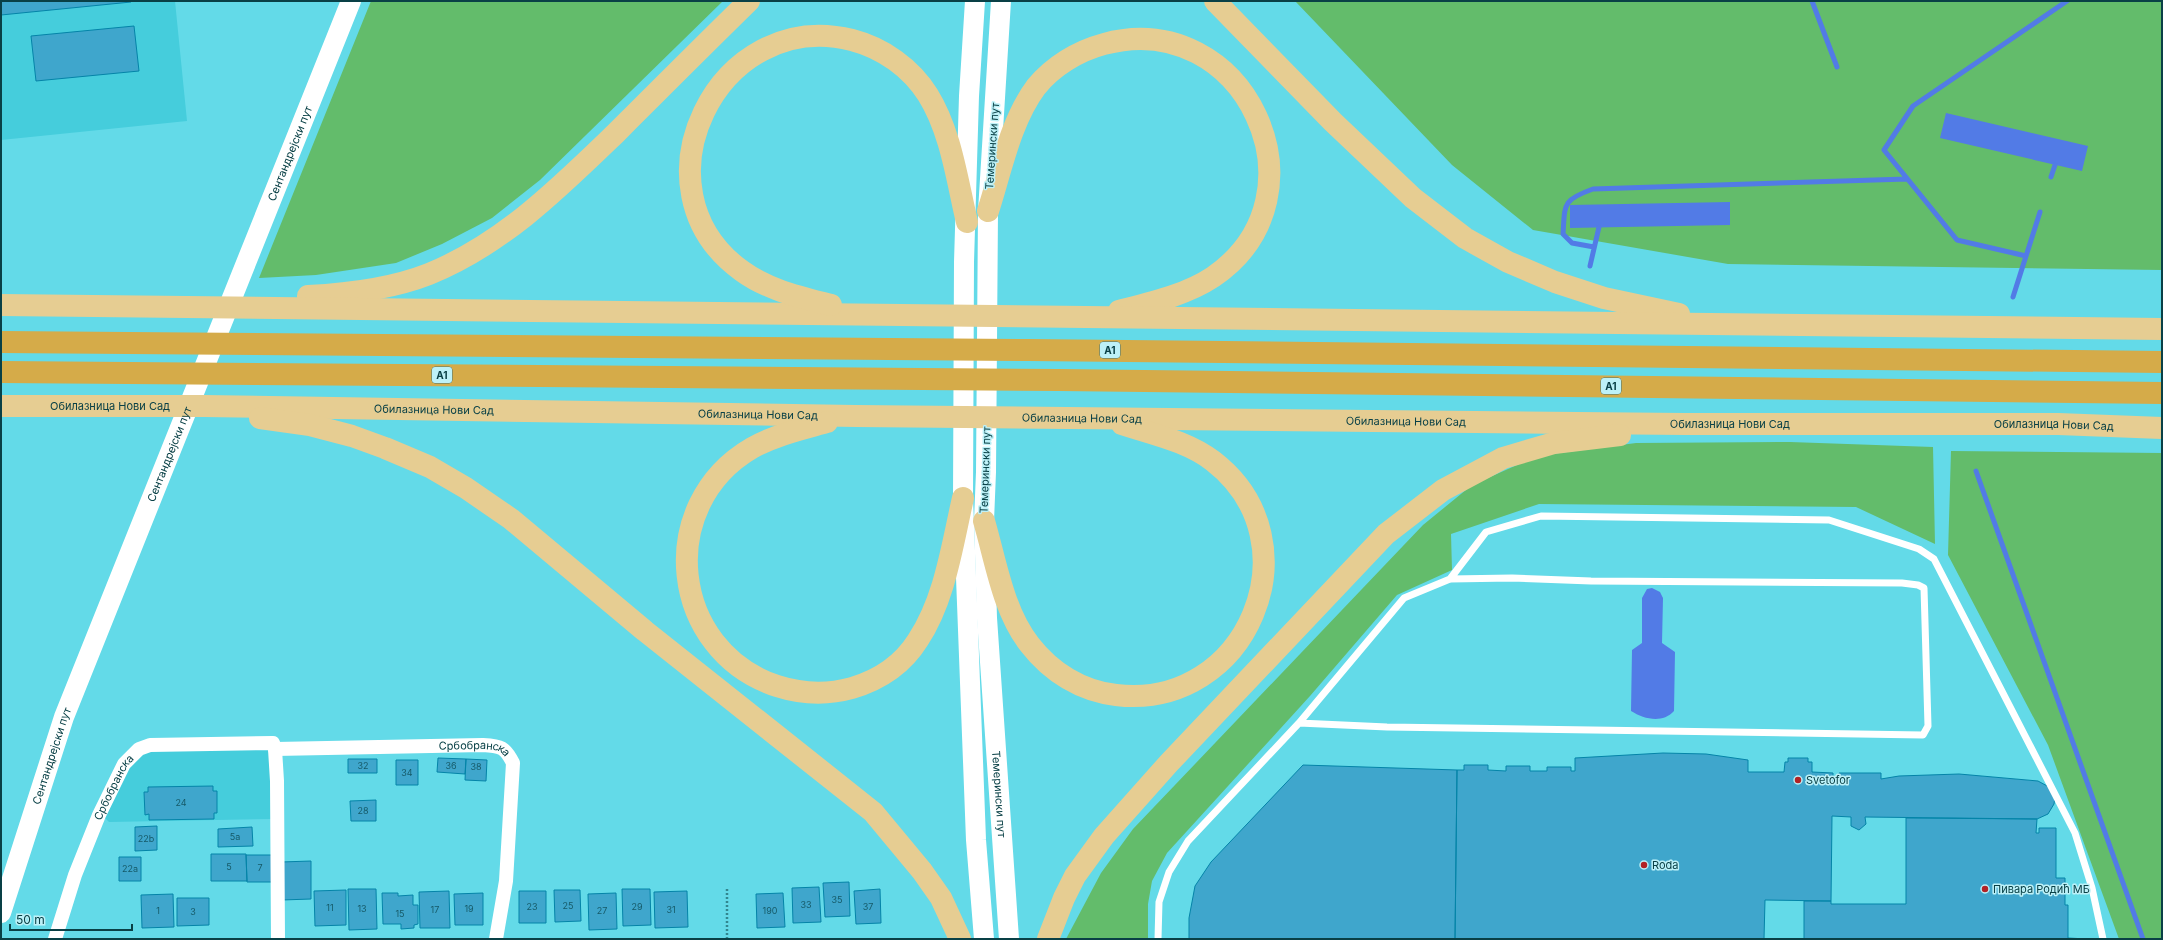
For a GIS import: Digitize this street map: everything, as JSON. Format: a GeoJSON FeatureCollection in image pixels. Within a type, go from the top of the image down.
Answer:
{"type":"FeatureCollection","features":[{"type":"Feature","properties":{"kind":"highway","name":"A1"},"geometry":{"type":"LineString","coordinates":[[1,342],[1192,351],[2162,362]]}},
{"type":"Feature","properties":{"kind":"highway","name":"A1"},"geometry":{"type":"LineString","coordinates":[[1,372],[1059,380],[2162,393]]}},
{"type":"Feature","properties":{"kind":"main road","name":"Сентандрејски пут"},"geometry":{"type":"LineString","coordinates":[[1,913],[64,717],[351,1]]}},
{"type":"Feature","properties":{"kind":"main road"},"geometry":{"type":"LineString","coordinates":[[255,308],[289,297],[378,289],[404,283],[454,263],[493,241],[515,225],[578,170],[749,1]]}},
{"type":"Feature","properties":{"kind":"main road","name":"Темерински пут"},"geometry":{"type":"LineString","coordinates":[[975,1],[969,96],[967,222],[964,262],[963,498],[976,840],[984,939]]}},
{"type":"Feature","properties":{"kind":"main road","name":"Темерински пут"},"geometry":{"type":"LineString","coordinates":[[1002,1],[988,211],[986,472],[984,522],[988,633],[1008,939]]}},
{"type":"Feature","properties":{"kind":"main road"},"geometry":{"type":"LineString","coordinates":[[1215,1],[1333,122],[1413,198],[1466,238],[1508,262],[1604,298],[1725,324]]}},
{"type":"Feature","properties":{"kind":"main road"},"geometry":{"type":"LineString","coordinates":[[870,314],[790,294],[755,279],[730,260],[705,227],[692,193],[690,153],[696,130],[707,103],[730,73],[762,51],[786,41],[811,36],[846,39],[867,45],[890,56],[909,72],[927,93],[935,107],[950,153],[967,222]]}},
{"type":"Feature","properties":{"kind":"main road"},"geometry":{"type":"LineString","coordinates":[[988,211],[1012,136],[1028,100],[1046,77],[1082,51],[1112,42],[1129,40],[1161,41],[1204,57],[1230,76],[1254,108],[1265,136],[1268,153],[1269,186],[1261,217],[1255,230],[1244,247],[1229,264],[1212,278],[1197,286],[1095,318]]}},
{"type":"Feature","properties":{"kind":"main road"},"geometry":{"type":"LineString","coordinates":[[1,305],[2162,329]]}},
{"type":"Feature","properties":{"kind":"main road","name":"Обилазница Нови Сад"},"geometry":{"type":"LineString","coordinates":[[1,406],[204,406],[856,416],[1101,417],[1685,424],[2058,424],[2162,428]]}},
{"type":"Feature","properties":{"kind":"main road"},"geometry":{"type":"LineString","coordinates":[[204,406],[253,417],[310,425],[352,436],[385,448],[430,467],[466,488],[511,519],[605,600],[873,812],[922,871],[941,898],[960,939]]}},
{"type":"Feature","properties":{"kind":"main road"},"geometry":{"type":"LineString","coordinates":[[856,416],[798,430],[752,449],[724,471],[701,502],[692,521],[687,543],[687,578],[694,607],[703,626],[731,661],[751,675],[768,683],[804,693],[832,693],[845,690],[860,686],[885,674],[903,659],[914,646],[934,611],[943,582],[963,498]]}},
{"type":"Feature","properties":{"kind":"main road"},"geometry":{"type":"LineString","coordinates":[[984,522],[1008,603],[1020,630],[1039,656],[1062,675],[1098,692],[1139,696],[1154,695],[1184,686],[1217,665],[1245,633],[1253,617],[1262,590],[1264,560],[1263,545],[1253,512],[1240,489],[1212,460],[1174,440],[1101,417]]}},
{"type":"Feature","properties":{"kind":"main road"},"geometry":{"type":"LineString","coordinates":[[1048,939],[1064,898],[1075,876],[1104,836],[1168,763],[1386,534],[1460,479],[1503,458],[1554,443],[1609,437],[1685,424]]}},
{"type":"Feature","properties":{"kind":"street","name":"Србобранска"},"geometry":{"type":"LineString","coordinates":[[55,939],[75,875],[99,815],[124,764],[139,750],[150,745],[273,743],[275,749],[483,745],[498,746],[507,751],[513,763],[506,881],[496,939]]}},
{"type":"Feature","properties":{"kind":"street"},"geometry":{"type":"LineString","coordinates":[[275,749],[278,939]]}},
{"type":"Feature","properties":{"kind":"lane"},"geometry":{"type":"LineString","coordinates":[[1450,579],[1486,532],[1541,516],[1829,520],[1919,549],[1934,559],[2075,833],[2092,888],[2103,939]]}},
{"type":"Feature","properties":{"kind":"lane"},"geometry":{"type":"LineString","coordinates":[[1158,939],[1159,902],[1169,872],[1188,841],[1299,723],[1404,598],[1450,579],[1546,578],[1591,581],[1650,580],[1902,584],[1918,585],[1924,588],[1928,726],[1923,735],[1387,727],[1299,723]]}},
{"type":"Feature","properties":{"kind":"path"},"geometry":{"type":"LineString","coordinates":[[726,939],[727,889]]}},
{"type":"Feature","properties":{"kind":"shaded area"},"geometry":{"type":"Polygon","coordinates":[[[1,1],[175,1],[187,121],[1,140],[1,1]]]}},
{"type":"Feature","properties":{"kind":"shaded area"},"geometry":{"type":"Polygon","coordinates":[[[273,747],[274,819],[109,822],[105,818],[128,769],[148,749],[273,747]]]}},
{"type":"Feature","properties":{"kind":"green space"},"geometry":{"type":"Polygon","coordinates":[[[371,1],[723,1],[540,180],[492,218],[442,244],[396,263],[316,275],[259,278],[371,1]]]}},
{"type":"Feature","properties":{"kind":"green space"},"geometry":{"type":"Polygon","coordinates":[[[1295,1],[2162,1],[2162,270],[1728,264],[1533,230],[1452,165],[1295,1]]]}},
{"type":"Feature","properties":{"kind":"green space"},"geometry":{"type":"Polygon","coordinates":[[[1790,442],[1933,447],[1935,544],[1856,507],[1539,504],[1451,534],[1452,570],[1397,595],[1310,696],[1167,853],[1152,881],[1148,904],[1148,939],[1066,939],[1101,873],[1133,829],[1423,525],[1472,485],[1537,456],[1636,443],[1790,442]]]}},
{"type":"Feature","properties":{"kind":"green space"},"geometry":{"type":"Polygon","coordinates":[[[1951,451],[2162,453],[2162,939],[2119,939],[2048,745],[1948,555],[1951,451]]]}},
{"type":"Feature","properties":{"kind":"water"},"geometry":{"type":"Polygon","coordinates":[[[1946,113],[2088,146],[2082,171],[1940,138],[1946,113]]]}},
{"type":"Feature","properties":{"kind":"water"},"geometry":{"type":"Polygon","coordinates":[[[1730,202],[1730,225],[1570,228],[1570,205],[1730,202]]]}},
{"type":"Feature","properties":{"kind":"water"},"geometry":{"type":"Polygon","coordinates":[[[1652,588],[1660,592],[1663,598],[1662,643],[1675,652],[1674,711],[1664,718],[1659,719],[1647,718],[1631,711],[1632,650],[1642,643],[1642,598],[1647,589],[1652,588]]]}},
{"type":"Feature","properties":{"kind":"building"},"geometry":{"type":"Polygon","coordinates":[[[1,1],[130,1],[131,2],[1,15],[1,1]]]}},
{"type":"Feature","properties":{"kind":"building"},"geometry":{"type":"Polygon","coordinates":[[[134,26],[139,71],[36,81],[31,36],[134,26]]]}},
{"type":"Feature","properties":{"kind":"building","name":"Roda"},"geometry":{"type":"Polygon","coordinates":[[[1663,753],[1706,754],[1748,760],[1748,772],[1784,772],[1785,762],[1788,762],[1788,758],[1808,758],[1808,762],[1812,762],[1812,772],[1833,773],[1833,778],[1839,778],[1839,773],[1881,773],[1881,779],[1899,776],[1959,774],[2038,781],[2049,787],[2055,797],[2054,804],[2048,814],[2037,819],[1865,817],[1866,824],[1859,830],[1851,826],[1851,817],[1832,816],[1831,901],[1765,900],[1764,939],[1455,939],[1457,770],[1464,770],[1464,765],[1488,765],[1488,770],[1506,771],[1506,766],[1530,766],[1530,771],[1547,771],[1547,767],[1571,767],[1571,771],[1575,771],[1575,758],[1663,753]]]}},
{"type":"Feature","properties":{"kind":"building"},"geometry":{"type":"Polygon","coordinates":[[[438,758],[466,759],[465,774],[437,772],[438,758]]]}},
{"type":"Feature","properties":{"kind":"building"},"geometry":{"type":"Polygon","coordinates":[[[348,759],[377,759],[377,773],[348,773],[348,759]]]}},
{"type":"Feature","properties":{"kind":"building"},"geometry":{"type":"Polygon","coordinates":[[[466,759],[487,760],[486,781],[465,780],[466,759]]]}},
{"type":"Feature","properties":{"kind":"building"},"geometry":{"type":"Polygon","coordinates":[[[396,760],[418,760],[418,785],[396,785],[396,760]]]}},
{"type":"Feature","properties":{"kind":"building"},"geometry":{"type":"Polygon","coordinates":[[[1303,765],[1457,770],[1455,939],[1189,939],[1189,918],[1195,886],[1211,862],[1303,765]]]}},
{"type":"Feature","properties":{"kind":"building"},"geometry":{"type":"Polygon","coordinates":[[[213,786],[213,791],[217,791],[217,813],[214,813],[214,819],[149,820],[149,814],[145,815],[144,792],[148,792],[148,787],[213,786]]]}},
{"type":"Feature","properties":{"kind":"building"},"geometry":{"type":"Polygon","coordinates":[[[376,800],[376,821],[351,821],[350,801],[376,800]]]}},
{"type":"Feature","properties":{"kind":"building","name":"Пивара Родић МБ"},"geometry":{"type":"Polygon","coordinates":[[[1906,818],[2037,819],[2036,833],[2039,833],[2039,828],[2056,828],[2056,878],[2065,878],[2065,905],[2068,905],[2068,938],[2087,939],[1804,939],[1804,901],[1831,901],[1831,904],[1906,904],[1906,818]]]}},
{"type":"Feature","properties":{"kind":"building"},"geometry":{"type":"Polygon","coordinates":[[[157,826],[157,850],[135,851],[135,827],[157,826]]]}},
{"type":"Feature","properties":{"kind":"building"},"geometry":{"type":"Polygon","coordinates":[[[252,827],[253,846],[218,847],[218,829],[252,827]]]}},
{"type":"Feature","properties":{"kind":"building"},"geometry":{"type":"Polygon","coordinates":[[[211,854],[246,854],[247,881],[211,881],[211,854]]]}},
{"type":"Feature","properties":{"kind":"building"},"geometry":{"type":"Polygon","coordinates":[[[246,855],[273,855],[274,882],[247,882],[246,855]]]}},
{"type":"Feature","properties":{"kind":"building"},"geometry":{"type":"Polygon","coordinates":[[[119,857],[141,857],[141,881],[119,881],[119,857]]]}},
{"type":"Feature","properties":{"kind":"building"},"geometry":{"type":"Polygon","coordinates":[[[311,861],[311,899],[282,900],[281,862],[311,861]]]}},
{"type":"Feature","properties":{"kind":"building"},"geometry":{"type":"Polygon","coordinates":[[[849,882],[850,916],[825,917],[823,883],[849,882]]]}},
{"type":"Feature","properties":{"kind":"building"},"geometry":{"type":"Polygon","coordinates":[[[819,887],[821,922],[793,923],[792,888],[819,887]]]}},
{"type":"Feature","properties":{"kind":"building"},"geometry":{"type":"Polygon","coordinates":[[[348,889],[376,889],[377,929],[349,930],[348,889]]]}},
{"type":"Feature","properties":{"kind":"building"},"geometry":{"type":"Polygon","coordinates":[[[622,889],[650,889],[651,925],[623,926],[622,889]]]}},
{"type":"Feature","properties":{"kind":"building"},"geometry":{"type":"Polygon","coordinates":[[[880,889],[881,923],[856,924],[854,891],[880,889]]]}},
{"type":"Feature","properties":{"kind":"building"},"geometry":{"type":"Polygon","coordinates":[[[346,890],[346,925],[315,926],[314,891],[346,890]]]}},
{"type":"Feature","properties":{"kind":"building"},"geometry":{"type":"Polygon","coordinates":[[[554,890],[580,890],[581,921],[555,922],[554,890]]]}},
{"type":"Feature","properties":{"kind":"building"},"geometry":{"type":"Polygon","coordinates":[[[449,891],[450,928],[420,928],[419,892],[449,891]]]}},
{"type":"Feature","properties":{"kind":"building"},"geometry":{"type":"Polygon","coordinates":[[[519,891],[546,891],[546,923],[519,923],[519,891]]]}},
{"type":"Feature","properties":{"kind":"building"},"geometry":{"type":"Polygon","coordinates":[[[687,891],[688,927],[655,928],[654,892],[687,891]]]}},
{"type":"Feature","properties":{"kind":"building"},"geometry":{"type":"Polygon","coordinates":[[[382,893],[398,893],[398,896],[413,895],[413,905],[418,905],[418,924],[414,925],[414,928],[401,929],[401,924],[383,924],[382,893]]]}},
{"type":"Feature","properties":{"kind":"building"},"geometry":{"type":"Polygon","coordinates":[[[483,893],[483,925],[455,925],[454,894],[483,893]]]}},
{"type":"Feature","properties":{"kind":"building"},"geometry":{"type":"Polygon","coordinates":[[[616,893],[617,929],[589,930],[588,894],[616,893]]]}},
{"type":"Feature","properties":{"kind":"building"},"geometry":{"type":"Polygon","coordinates":[[[783,893],[785,927],[757,928],[756,894],[783,893]]]}},
{"type":"Feature","properties":{"kind":"building"},"geometry":{"type":"Polygon","coordinates":[[[173,894],[174,927],[142,928],[141,895],[173,894]]]}},
{"type":"Feature","properties":{"kind":"building"},"geometry":{"type":"Polygon","coordinates":[[[177,898],[209,898],[209,925],[177,926],[177,898]]]}},
{"type":"Feature","properties":{"kind":"waterway"},"geometry":{"type":"LineString","coordinates":[[1812,1],[1837,67]]}},
{"type":"Feature","properties":{"kind":"waterway"},"geometry":{"type":"LineString","coordinates":[[2026,256],[1957,240],[1884,150],[1913,106],[2067,1]]}},
{"type":"Feature","properties":{"kind":"waterway"},"geometry":{"type":"LineString","coordinates":[[2051,177],[2055,165]]}},
{"type":"Feature","properties":{"kind":"waterway"},"geometry":{"type":"LineString","coordinates":[[1594,247],[1572,243],[1563,234],[1564,216],[1567,204],[1576,196],[1593,189],[1907,179]]}},
{"type":"Feature","properties":{"kind":"waterway"},"geometry":{"type":"LineString","coordinates":[[2013,297],[2040,212]]}},
{"type":"Feature","properties":{"kind":"waterway"},"geometry":{"type":"LineString","coordinates":[[1590,266],[1599,227]]}},
{"type":"Feature","properties":{"kind":"waterway"},"geometry":{"type":"LineString","coordinates":[[1976,471],[2143,939]]}},
{"type":"Feature","properties":{"kind":"place","name":"Svetofor"},"geometry":{"type":"Point","coordinates":[1798,780]}},
{"type":"Feature","properties":{"kind":"place","name":"Roda"},"geometry":{"type":"Point","coordinates":[1644,865]}},
{"type":"Feature","properties":{"kind":"place","name":"Пивара Родић МБ"},"geometry":{"type":"Point","coordinates":[1985,889]}}]}
